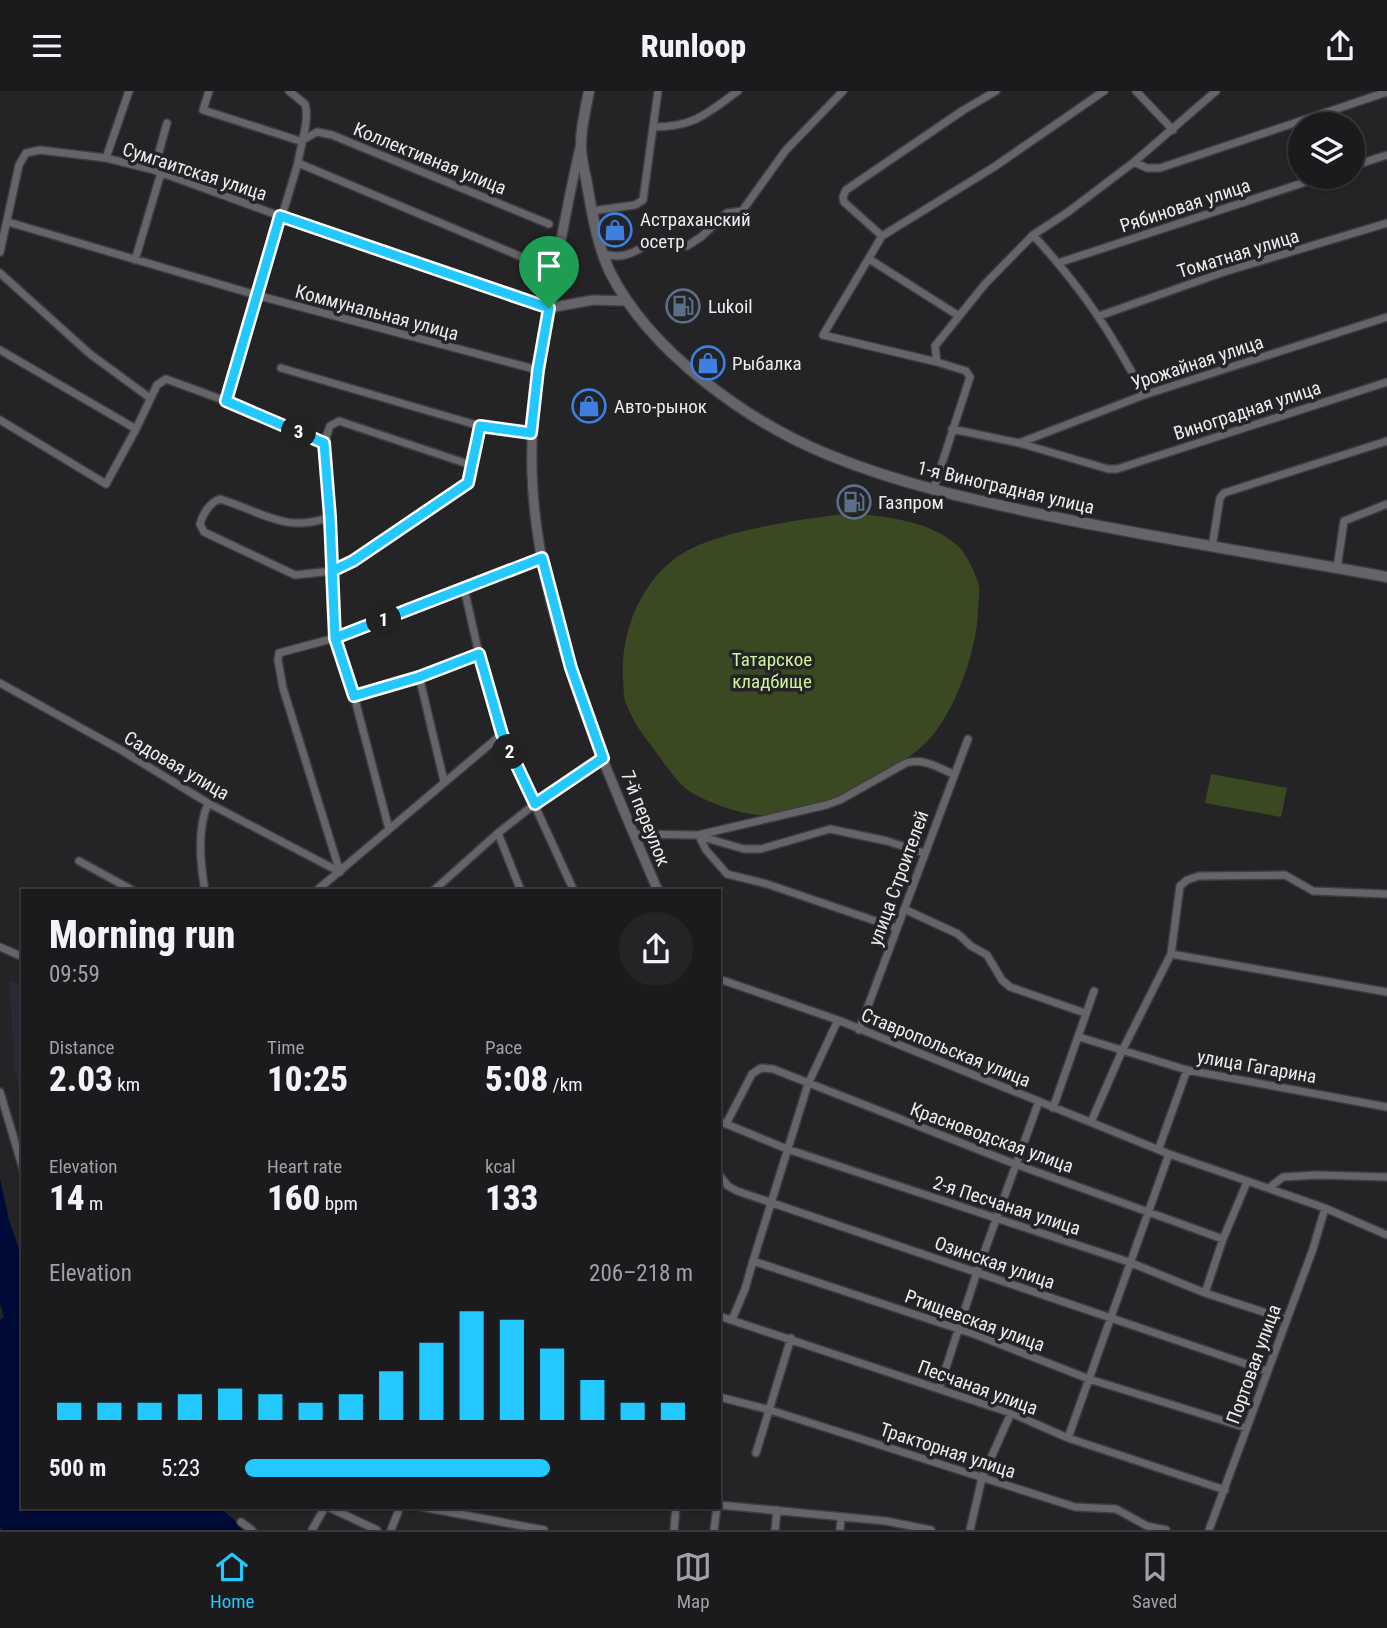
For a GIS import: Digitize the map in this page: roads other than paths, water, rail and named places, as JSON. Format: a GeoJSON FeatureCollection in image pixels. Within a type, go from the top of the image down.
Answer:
{"type":"FeatureCollection","features":[{"type":"Feature","properties":{"kind":"main road","name":"1-я Виноградная улица"},"geometry":{"type":"LineString","coordinates":[[589,91],[580,145],[591,211],[603,254],[627,301],[664,344],[714,389],[743,409],[826,454],[933,491],[1164,539],[1387,577]]}},
{"type":"Feature","properties":{"kind":"street"},"geometry":{"type":"LineString","coordinates":[[106,158],[129,91]]}},
{"type":"Feature","properties":{"kind":"street"},"geometry":{"type":"LineString","coordinates":[[209,91],[203,110],[300,141]]}},
{"type":"Feature","properties":{"kind":"street"},"geometry":{"type":"LineString","coordinates":[[226,401],[298,163],[307,111],[305,104],[289,91]]}},
{"type":"Feature","properties":{"kind":"street"},"geometry":{"type":"LineString","coordinates":[[591,211],[635,205],[642,200],[658,91]]}},
{"type":"Feature","properties":{"kind":"street"},"geometry":{"type":"LineString","coordinates":[[653,127],[691,123],[738,91]]}},
{"type":"Feature","properties":{"kind":"street"},"geometry":{"type":"LineString","coordinates":[[603,254],[629,254],[664,241],[687,246],[727,213],[742,211],[786,150],[843,91]]}},
{"type":"Feature","properties":{"kind":"street"},"geometry":{"type":"LineString","coordinates":[[882,236],[844,202],[846,190],[996,91]]}},
{"type":"Feature","properties":{"kind":"street"},"geometry":{"type":"LineString","coordinates":[[933,491],[970,381],[970,373],[937,362],[823,335],[882,236],[994,167],[1104,91]]}},
{"type":"Feature","properties":{"kind":"street"},"geometry":{"type":"LineString","coordinates":[[1136,91],[1173,129]]}},
{"type":"Feature","properties":{"kind":"street"},"geometry":{"type":"LineString","coordinates":[[937,362],[935,346],[985,284],[1033,235],[1134,162],[1216,91]]}},
{"type":"Feature","properties":{"kind":"street"},"geometry":{"type":"LineString","coordinates":[[1134,162],[1147,168],[1160,167],[1387,92]]}},
{"type":"Feature","properties":{"kind":"street"},"geometry":{"type":"LineString","coordinates":[[135,260],[167,123]]}},
{"type":"Feature","properties":{"kind":"street","name":"Коллективная улица"},"geometry":{"type":"LineString","coordinates":[[300,141],[317,132],[332,135],[549,224]]}},
{"type":"Feature","properties":{"kind":"street","name":"7-й переулок"},"geometry":{"type":"LineString","coordinates":[[580,145],[538,370],[531,433],[534,503],[542,558],[571,668],[603,758],[656,889]]}},
{"type":"Feature","properties":{"kind":"street","name":"Сумгаитская улица"},"geometry":{"type":"LineString","coordinates":[[8,222],[19,165],[26,153],[40,150],[106,158],[157,171],[549,308]]}},
{"type":"Feature","properties":{"kind":"street"},"geometry":{"type":"LineString","coordinates":[[1365,162],[1387,155]]}},
{"type":"Feature","properties":{"kind":"street"},"geometry":{"type":"LineString","coordinates":[[298,163],[541,265]]}},
{"type":"Feature","properties":{"kind":"street","name":"Рябиновая улица"},"geometry":{"type":"LineString","coordinates":[[1058,263],[1288,188]]}},
{"type":"Feature","properties":{"kind":"street"},"geometry":{"type":"LineString","coordinates":[[0,252],[8,222]]}},
{"type":"Feature","properties":{"kind":"street","name":"Коммунальная улица"},"geometry":{"type":"LineString","coordinates":[[8,222],[256,295],[538,370]]}},
{"type":"Feature","properties":{"kind":"street","name":"Томатная улица"},"geometry":{"type":"LineString","coordinates":[[1099,316],[1224,272],[1387,223]]}},
{"type":"Feature","properties":{"kind":"street"},"geometry":{"type":"LineString","coordinates":[[1033,235],[1099,316],[1144,395]]}},
{"type":"Feature","properties":{"kind":"street"},"geometry":{"type":"LineString","coordinates":[[869,258],[959,316]]}},
{"type":"Feature","properties":{"kind":"street"},"geometry":{"type":"LineString","coordinates":[[0,273],[90,353],[150,398]]}},
{"type":"Feature","properties":{"kind":"street"},"geometry":{"type":"LineString","coordinates":[[549,308],[593,300],[627,301]]}},
{"type":"Feature","properties":{"kind":"street","name":"Урожайная улица"},"geometry":{"type":"LineString","coordinates":[[1019,443],[1144,395],[1387,317]]}},
{"type":"Feature","properties":{"kind":"street"},"geometry":{"type":"LineString","coordinates":[[0,350],[136,429]]}},
{"type":"Feature","properties":{"kind":"street"},"geometry":{"type":"LineString","coordinates":[[281,368],[480,426],[531,433]]}},
{"type":"Feature","properties":{"kind":"street"},"geometry":{"type":"LineString","coordinates":[[0,420],[106,484],[162,380],[170,379],[324,443]]}},
{"type":"Feature","properties":{"kind":"street","name":"Виноградная улица"},"geometry":{"type":"LineString","coordinates":[[1019,443],[1108,468],[1117,468],[1387,382]]}},
{"type":"Feature","properties":{"kind":"street"},"geometry":{"type":"LineString","coordinates":[[389,829],[354,696],[335,638],[324,443],[331,424],[339,421],[471,465]]}},
{"type":"Feature","properties":{"kind":"street"},"geometry":{"type":"LineString","coordinates":[[330,517],[305,524],[272,519],[220,499],[213,502],[200,524],[204,532],[295,575],[332,571],[353,561],[468,483],[480,426]]}},
{"type":"Feature","properties":{"kind":"street"},"geometry":{"type":"LineString","coordinates":[[952,429],[1019,443]]}},
{"type":"Feature","properties":{"kind":"street"},"geometry":{"type":"LineString","coordinates":[[1212,547],[1220,498],[1224,493],[1387,441]]}},
{"type":"Feature","properties":{"kind":"street"},"geometry":{"type":"LineString","coordinates":[[1337,568],[1344,521],[1387,504]]}},
{"type":"Feature","properties":{"kind":"street"},"geometry":{"type":"LineString","coordinates":[[340,872],[283,688],[277,657],[279,653],[335,638],[542,558]]}},
{"type":"Feature","properties":{"kind":"street"},"geometry":{"type":"LineString","coordinates":[[464,588],[479,654],[502,734],[573,889]]}},
{"type":"Feature","properties":{"kind":"street"},"geometry":{"type":"LineString","coordinates":[[354,696],[419,677],[479,654]]}},
{"type":"Feature","properties":{"kind":"street"},"geometry":{"type":"LineString","coordinates":[[419,677],[444,781]]}},
{"type":"Feature","properties":{"kind":"street","name":"Садовая улица"},"geometry":{"type":"LineString","coordinates":[[0,683],[121,750],[208,803],[340,872]]}},
{"type":"Feature","properties":{"kind":"street"},"geometry":{"type":"LineString","coordinates":[[319,889],[502,734]]}},
{"type":"Feature","properties":{"kind":"street","name":"улица Строителей"},"geometry":{"type":"LineString","coordinates":[[859,1030],[968,739]]}},
{"type":"Feature","properties":{"kind":"street"},"geometry":{"type":"LineString","coordinates":[[435,889],[535,804],[603,758]]}},
{"type":"Feature","properties":{"kind":"street"},"geometry":{"type":"LineString","coordinates":[[633,834],[698,835],[826,805],[906,763],[926,761],[953,774]]}},
{"type":"Feature","properties":{"kind":"street"},"geometry":{"type":"LineString","coordinates":[[205,889],[201,869],[201,837],[203,816],[208,803]]}},
{"type":"Feature","properties":{"kind":"street"},"geometry":{"type":"LineString","coordinates":[[698,835],[744,849],[761,849],[830,829],[887,841],[924,853]]}},
{"type":"Feature","properties":{"kind":"street"},"geometry":{"type":"LineString","coordinates":[[498,833],[520,889]]}},
{"type":"Feature","properties":{"kind":"street"},"geometry":{"type":"LineString","coordinates":[[698,835],[706,850],[727,874],[767,884],[896,928]]}},
{"type":"Feature","properties":{"kind":"street"},"geometry":{"type":"LineString","coordinates":[[79,861],[131,889]]}},
{"type":"Feature","properties":{"kind":"street"},"geometry":{"type":"LineString","coordinates":[[1091,1122],[1122,1051],[1171,954],[1180,886],[1192,878],[1285,875],[1313,891],[1387,894]]}},
{"type":"Feature","properties":{"kind":"street"},"geometry":{"type":"LineString","coordinates":[[904,909],[958,934],[987,955],[1002,980],[1010,987],[1086,1013]]}},
{"type":"Feature","properties":{"kind":"street"},"geometry":{"type":"LineString","coordinates":[[0,947],[21,956]]}},
{"type":"Feature","properties":{"kind":"street"},"geometry":{"type":"LineString","coordinates":[[1171,954],[1387,992]]}},
{"type":"Feature","properties":{"kind":"street","name":"Ставропольская улица"},"geometry":{"type":"LineString","coordinates":[[721,980],[838,1020],[1169,1154],[1325,1208],[1387,1234]]}},
{"type":"Feature","properties":{"kind":"street"},"geometry":{"type":"LineString","coordinates":[[1053,1108],[1094,991]]}},
{"type":"Feature","properties":{"kind":"street"},"geometry":{"type":"LineString","coordinates":[[732,1320],[745,1289],[808,1084],[838,1020]]}},
{"type":"Feature","properties":{"kind":"street","name":"улица Гагарина"},"geometry":{"type":"LineString","coordinates":[[1079,1037],[1187,1070],[1387,1107]]}},
{"type":"Feature","properties":{"kind":"street","name":"Красноводская улица"},"geometry":{"type":"LineString","coordinates":[[723,1123],[752,1074],[761,1068],[767,1068],[1015,1164],[1150,1210],[1223,1239]]}},
{"type":"Feature","properties":{"kind":"street"},"geometry":{"type":"LineString","coordinates":[[1159,1148],[1187,1070]]}},
{"type":"Feature","properties":{"kind":"street"},"geometry":{"type":"LineString","coordinates":[[0,1092],[20,1147]]}},
{"type":"Feature","properties":{"kind":"street"},"geometry":{"type":"LineString","coordinates":[[939,1389],[977,1272],[1039,1101]]}},
{"type":"Feature","properties":{"kind":"street","name":"2-я Песчаная улица"},"geometry":{"type":"LineString","coordinates":[[723,1123],[787,1149],[1129,1262],[1205,1293],[1285,1319]]}},
{"type":"Feature","properties":{"kind":"street"},"geometry":{"type":"LineString","coordinates":[[1068,1438],[1169,1154]]}},
{"type":"Feature","properties":{"kind":"street","name":"Озинская улица"},"geometry":{"type":"LineString","coordinates":[[721,1177],[737,1191],[1267,1371]]}},
{"type":"Feature","properties":{"kind":"street"},"geometry":{"type":"LineString","coordinates":[[1269,1188],[1285,1177],[1387,1177]]}},
{"type":"Feature","properties":{"kind":"street"},"geometry":{"type":"LineString","coordinates":[[1205,1293],[1223,1239],[1247,1182]]}},
{"type":"Feature","properties":{"kind":"street","name":"Портовая улица"},"geometry":{"type":"LineString","coordinates":[[1209,1530],[1313,1249],[1325,1208]]}},
{"type":"Feature","properties":{"kind":"street","name":"Ртищевская улица"},"geometry":{"type":"LineString","coordinates":[[753,1261],[958,1329],[1088,1379],[1247,1428]]}},
{"type":"Feature","properties":{"kind":"street","name":"Песчаная улица"},"geometry":{"type":"LineString","coordinates":[[721,1317],[1011,1413],[1068,1438],[1225,1490]]}},
{"type":"Feature","properties":{"kind":"street"},"geometry":{"type":"LineString","coordinates":[[756,1453],[791,1338]]}},
{"type":"Feature","properties":{"kind":"street","name":"Тракторная улица"},"geometry":{"type":"LineString","coordinates":[[721,1398],[770,1410],[1080,1508],[1116,1509],[1147,1526],[1166,1530]]}},
{"type":"Feature","properties":{"kind":"street"},"geometry":{"type":"LineString","coordinates":[[970,1530],[982,1478],[1011,1413]]}},
{"type":"Feature","properties":{"kind":"street"},"geometry":{"type":"LineString","coordinates":[[721,1506],[841,1517],[931,1530]]}},
{"type":"Feature","properties":{"kind":"street"},"geometry":{"type":"LineString","coordinates":[[312,1530],[326,1509]]}},
{"type":"Feature","properties":{"kind":"street"},"geometry":{"type":"LineString","coordinates":[[331,1509],[377,1530]]}},
{"type":"Feature","properties":{"kind":"street"},"geometry":{"type":"LineString","coordinates":[[391,1530],[399,1509]]}},
{"type":"Feature","properties":{"kind":"street"},"geometry":{"type":"LineString","coordinates":[[433,1509],[544,1530]]}},
{"type":"Feature","properties":{"kind":"street"},"geometry":{"type":"LineString","coordinates":[[674,1530],[676,1509]]}},
{"type":"Feature","properties":{"kind":"street"},"geometry":{"type":"LineString","coordinates":[[714,1530],[718,1509]]}},
{"type":"Feature","properties":{"kind":"street"},"geometry":{"type":"LineString","coordinates":[[775,1530],[777,1510]]}},
{"type":"Feature","properties":{"kind":"street"},"geometry":{"type":"LineString","coordinates":[[840,1530],[841,1517]]}},
{"type":"Feature","properties":{"kind":"street"},"geometry":{"type":"LineString","coordinates":[[242,1522],[252,1530]]}},
{"type":"Feature","properties":{"kind":"water"},"geometry":{"type":"Polygon","coordinates":[[[0,1179],[9,1220],[21,1255],[21,1509],[221,1509],[246,1530],[2,1530],[0,1320],[4,1317],[0,1303],[0,1179]]]}},
{"type":"Feature","properties":{"kind":"place","name":"Астраханский осетр"},"geometry":{"type":"Point","coordinates":[615,230]}},
{"type":"Feature","properties":{"kind":"place","name":"Lukoil"},"geometry":{"type":"Point","coordinates":[683,306]}},
{"type":"Feature","properties":{"kind":"place","name":"Рыбалка"},"geometry":{"type":"Point","coordinates":[708,363]}},
{"type":"Feature","properties":{"kind":"place","name":"Авто-рынок"},"geometry":{"type":"Point","coordinates":[589,406]}},
{"type":"Feature","properties":{"kind":"place","name":"Газпром"},"geometry":{"type":"Point","coordinates":[854,502]}},
{"type":"Feature","properties":{"kind":"park label","name":"Татарское кладбище"},"geometry":{"type":"Point","coordinates":[772,670]}}]}
